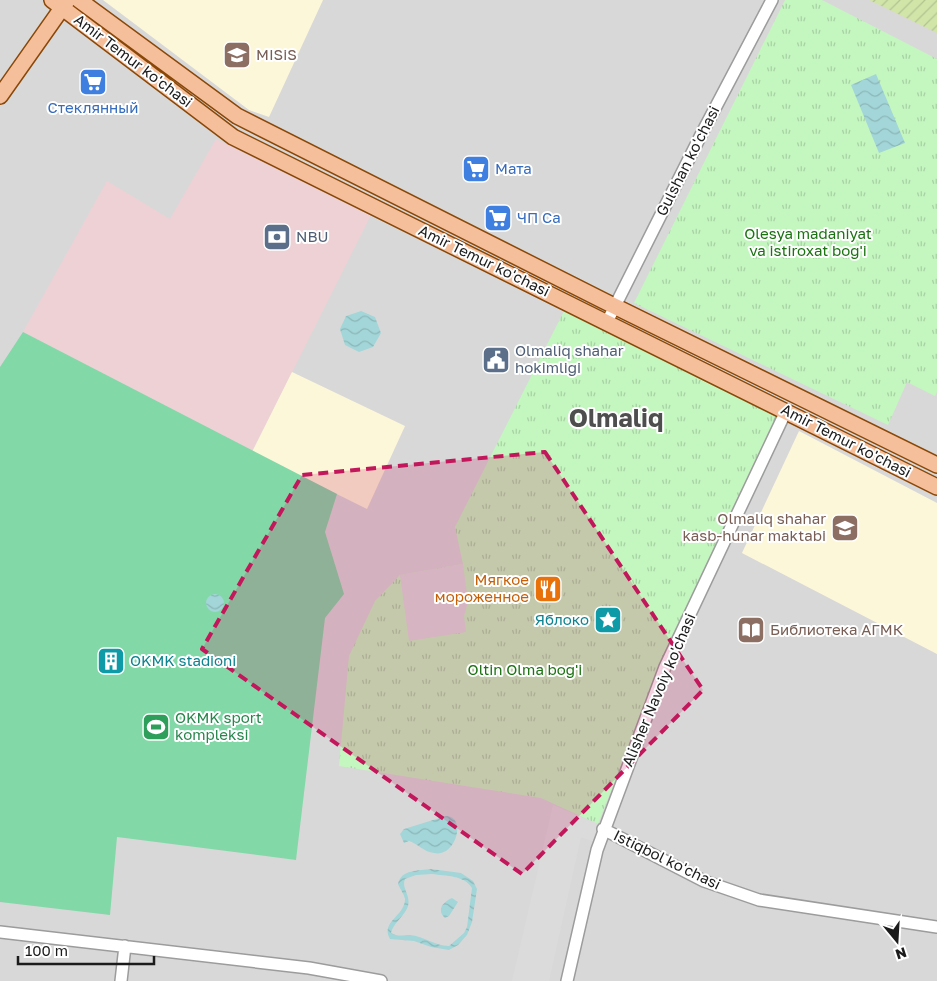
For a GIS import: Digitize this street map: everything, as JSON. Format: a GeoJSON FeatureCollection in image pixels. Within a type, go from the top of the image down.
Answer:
{"type":"FeatureCollection","features":[{"type":"Feature","properties":{"kind":"main road","name":"Amir Temur ko'chasi"},"geometry":{"type":"LineString","coordinates":[[79,0],[237,116],[614,306],[937,465]]}},
{"type":"Feature","properties":{"kind":"main road","name":"Amir Temur ko'chasi"},"geometry":{"type":"LineString","coordinates":[[61,3],[233,137],[937,487]]}},
{"type":"Feature","properties":{"kind":"main road"},"geometry":{"type":"LineString","coordinates":[[0,96],[61,3]]}},
{"type":"Feature","properties":{"kind":"main road"},"geometry":{"type":"LineString","coordinates":[[871,454],[880,437]]}},
{"type":"Feature","properties":{"kind":"street","name":"Gulshan ko'chasi"},"geometry":{"type":"LineString","coordinates":[[607,322],[772,0]]}},
{"type":"Feature","properties":{"kind":"street","name":"Alisher Navoiy ko'chasi"},"geometry":{"type":"LineString","coordinates":[[567,981],[603,829],[665,667],[786,411]]}},
{"type":"Feature","properties":{"kind":"street","name":"Istiqbol ko'chasi"},"geometry":{"type":"LineString","coordinates":[[603,829],[704,881],[759,900],[937,927]]}},
{"type":"Feature","properties":{"kind":"street"},"geometry":{"type":"LineString","coordinates":[[0,932],[309,968],[380,981]]}},
{"type":"Feature","properties":{"kind":"street"},"geometry":{"type":"LineString","coordinates":[[121,981],[125,946]]}},
{"type":"Feature","properties":{"kind":"highlighted area"},"geometry":{"type":"Polygon","coordinates":[[[545,452],[703,690],[522,874],[202,649],[302,475],[545,452]]]}},
{"type":"Feature","properties":{"kind":"shaded area"},"geometry":{"type":"Polygon","coordinates":[[[0,0],[937,0],[937,981],[0,981],[0,0]]]}},
{"type":"Feature","properties":{"kind":"shaded area","name":"MISiS"},"geometry":{"type":"Polygon","coordinates":[[[103,0],[323,0],[269,117],[249,110],[103,0]]]}},
{"type":"Feature","properties":{"kind":"shaded area"},"geometry":{"type":"Polygon","coordinates":[[[216,139],[372,213],[252,452],[23,332],[107,181],[170,219],[216,139]]]}},
{"type":"Feature","properties":{"kind":"shaded area"},"geometry":{"type":"Polygon","coordinates":[[[292,372],[405,426],[367,509],[252,452],[292,372]]]}},
{"type":"Feature","properties":{"kind":"shaded area","name":"Olmaliq shahar kasb-hunar maktabi"},"geometry":{"type":"Polygon","coordinates":[[[799,431],[937,503],[937,654],[742,553],[799,431]]]}},
{"type":"Feature","properties":{"kind":"shaded area"},"geometry":{"type":"Polygon","coordinates":[[[463,564],[468,602],[464,616],[466,632],[409,641],[400,575],[463,564]]]}},
{"type":"Feature","properties":{"kind":"shaded area"},"geometry":{"type":"Polygon","coordinates":[[[553,805],[598,824],[593,841],[581,837],[549,981],[512,981],[553,805]]]}},
{"type":"Feature","properties":{"kind":"green space","name":"Olesya madaniyat va istiroxat bog'i"},"geometry":{"type":"Polygon","coordinates":[[[785,0],[822,0],[937,59],[937,392],[935,396],[907,382],[888,425],[634,303],[785,0]]]}},
{"type":"Feature","properties":{"kind":"green space"},"geometry":{"type":"Polygon","coordinates":[[[869,0],[937,0],[937,33],[869,0]]]}},
{"type":"Feature","properties":{"kind":"green space","name":"Oltin Olma bog'i"},"geometry":{"type":"Polygon","coordinates":[[[566,307],[779,412],[667,648],[598,824],[541,798],[339,766],[349,656],[375,601],[400,575],[463,564],[455,527],[566,307]]]}},
{"type":"Feature","properties":{"kind":"green space","name":"OKMK sport kompleksi"},"geometry":{"type":"Polygon","coordinates":[[[23,332],[337,494],[325,532],[344,594],[325,618],[296,860],[117,837],[110,915],[0,902],[0,367],[23,332]]]}},
{"type":"Feature","properties":{"kind":"water"},"geometry":{"type":"Polygon","coordinates":[[[876,74],[905,143],[879,153],[851,85],[876,74]]]}},
{"type":"Feature","properties":{"kind":"water"},"geometry":{"type":"Polygon","coordinates":[[[361,311],[375,317],[381,333],[373,347],[359,352],[345,345],[340,329],[346,316],[361,311]]]}},
{"type":"Feature","properties":{"kind":"water"},"geometry":{"type":"Polygon","coordinates":[[[211,594],[219,594],[224,599],[222,610],[211,612],[206,607],[206,599],[211,594]]]}},
{"type":"Feature","properties":{"kind":"water"},"geometry":{"type":"Polygon","coordinates":[[[446,816],[456,822],[457,829],[453,843],[442,853],[427,851],[409,841],[404,843],[400,834],[404,829],[446,816]]]}},
{"type":"Feature","properties":{"kind":"water"},"geometry":{"type":"Polygon","coordinates":[[[431,869],[461,873],[473,881],[477,889],[472,922],[467,935],[458,945],[449,950],[431,947],[414,941],[390,939],[388,933],[390,923],[404,905],[405,899],[398,884],[400,879],[407,873],[431,869]],[[432,874],[416,875],[405,879],[404,885],[409,902],[408,906],[391,933],[420,937],[449,946],[464,933],[467,927],[472,888],[460,878],[432,874]]]}},
{"type":"Feature","properties":{"kind":"water"},"geometry":{"type":"Polygon","coordinates":[[[452,898],[458,902],[449,916],[445,918],[441,912],[442,906],[452,898]]]}},
{"type":"Feature","properties":{"kind":"place","name":"MISiS"},"geometry":{"type":"Point","coordinates":[237,55]}},
{"type":"Feature","properties":{"kind":"place","name":"Стеклянный"},"geometry":{"type":"Point","coordinates":[93,82]}},
{"type":"Feature","properties":{"kind":"place","name":"Мата"},"geometry":{"type":"Point","coordinates":[476,169]}},
{"type":"Feature","properties":{"kind":"place","name":"ЧП Са"},"geometry":{"type":"Point","coordinates":[498,218]}},
{"type":"Feature","properties":{"kind":"place","name":"NBU"},"geometry":{"type":"Point","coordinates":[277,237]}},
{"type":"Feature","properties":{"kind":"place","name":"Olmaliq shahar hokimligi"},"geometry":{"type":"Point","coordinates":[496,360]}},
{"type":"Feature","properties":{"kind":"place","name":"Olmaliq shahar kasb-hunar maktabi"},"geometry":{"type":"Point","coordinates":[845,528]}},
{"type":"Feature","properties":{"kind":"place","name":"Мягкое мороженное"},"geometry":{"type":"Point","coordinates":[548,589]}},
{"type":"Feature","properties":{"kind":"place","name":"Яблоко"},"geometry":{"type":"Point","coordinates":[608,620]}},
{"type":"Feature","properties":{"kind":"place","name":"Библиотека АГМК"},"geometry":{"type":"Point","coordinates":[751,630]}},
{"type":"Feature","properties":{"kind":"place","name":"OKMK stadioni"},"geometry":{"type":"Point","coordinates":[111,661]}},
{"type":"Feature","properties":{"kind":"place","name":"OKMK sport kompleksi"},"geometry":{"type":"Point","coordinates":[156,727]}},
{"type":"Feature","properties":{"kind":"district","name":"Olmaliq"},"geometry":{"type":"Point","coordinates":[616,418]}}]}
